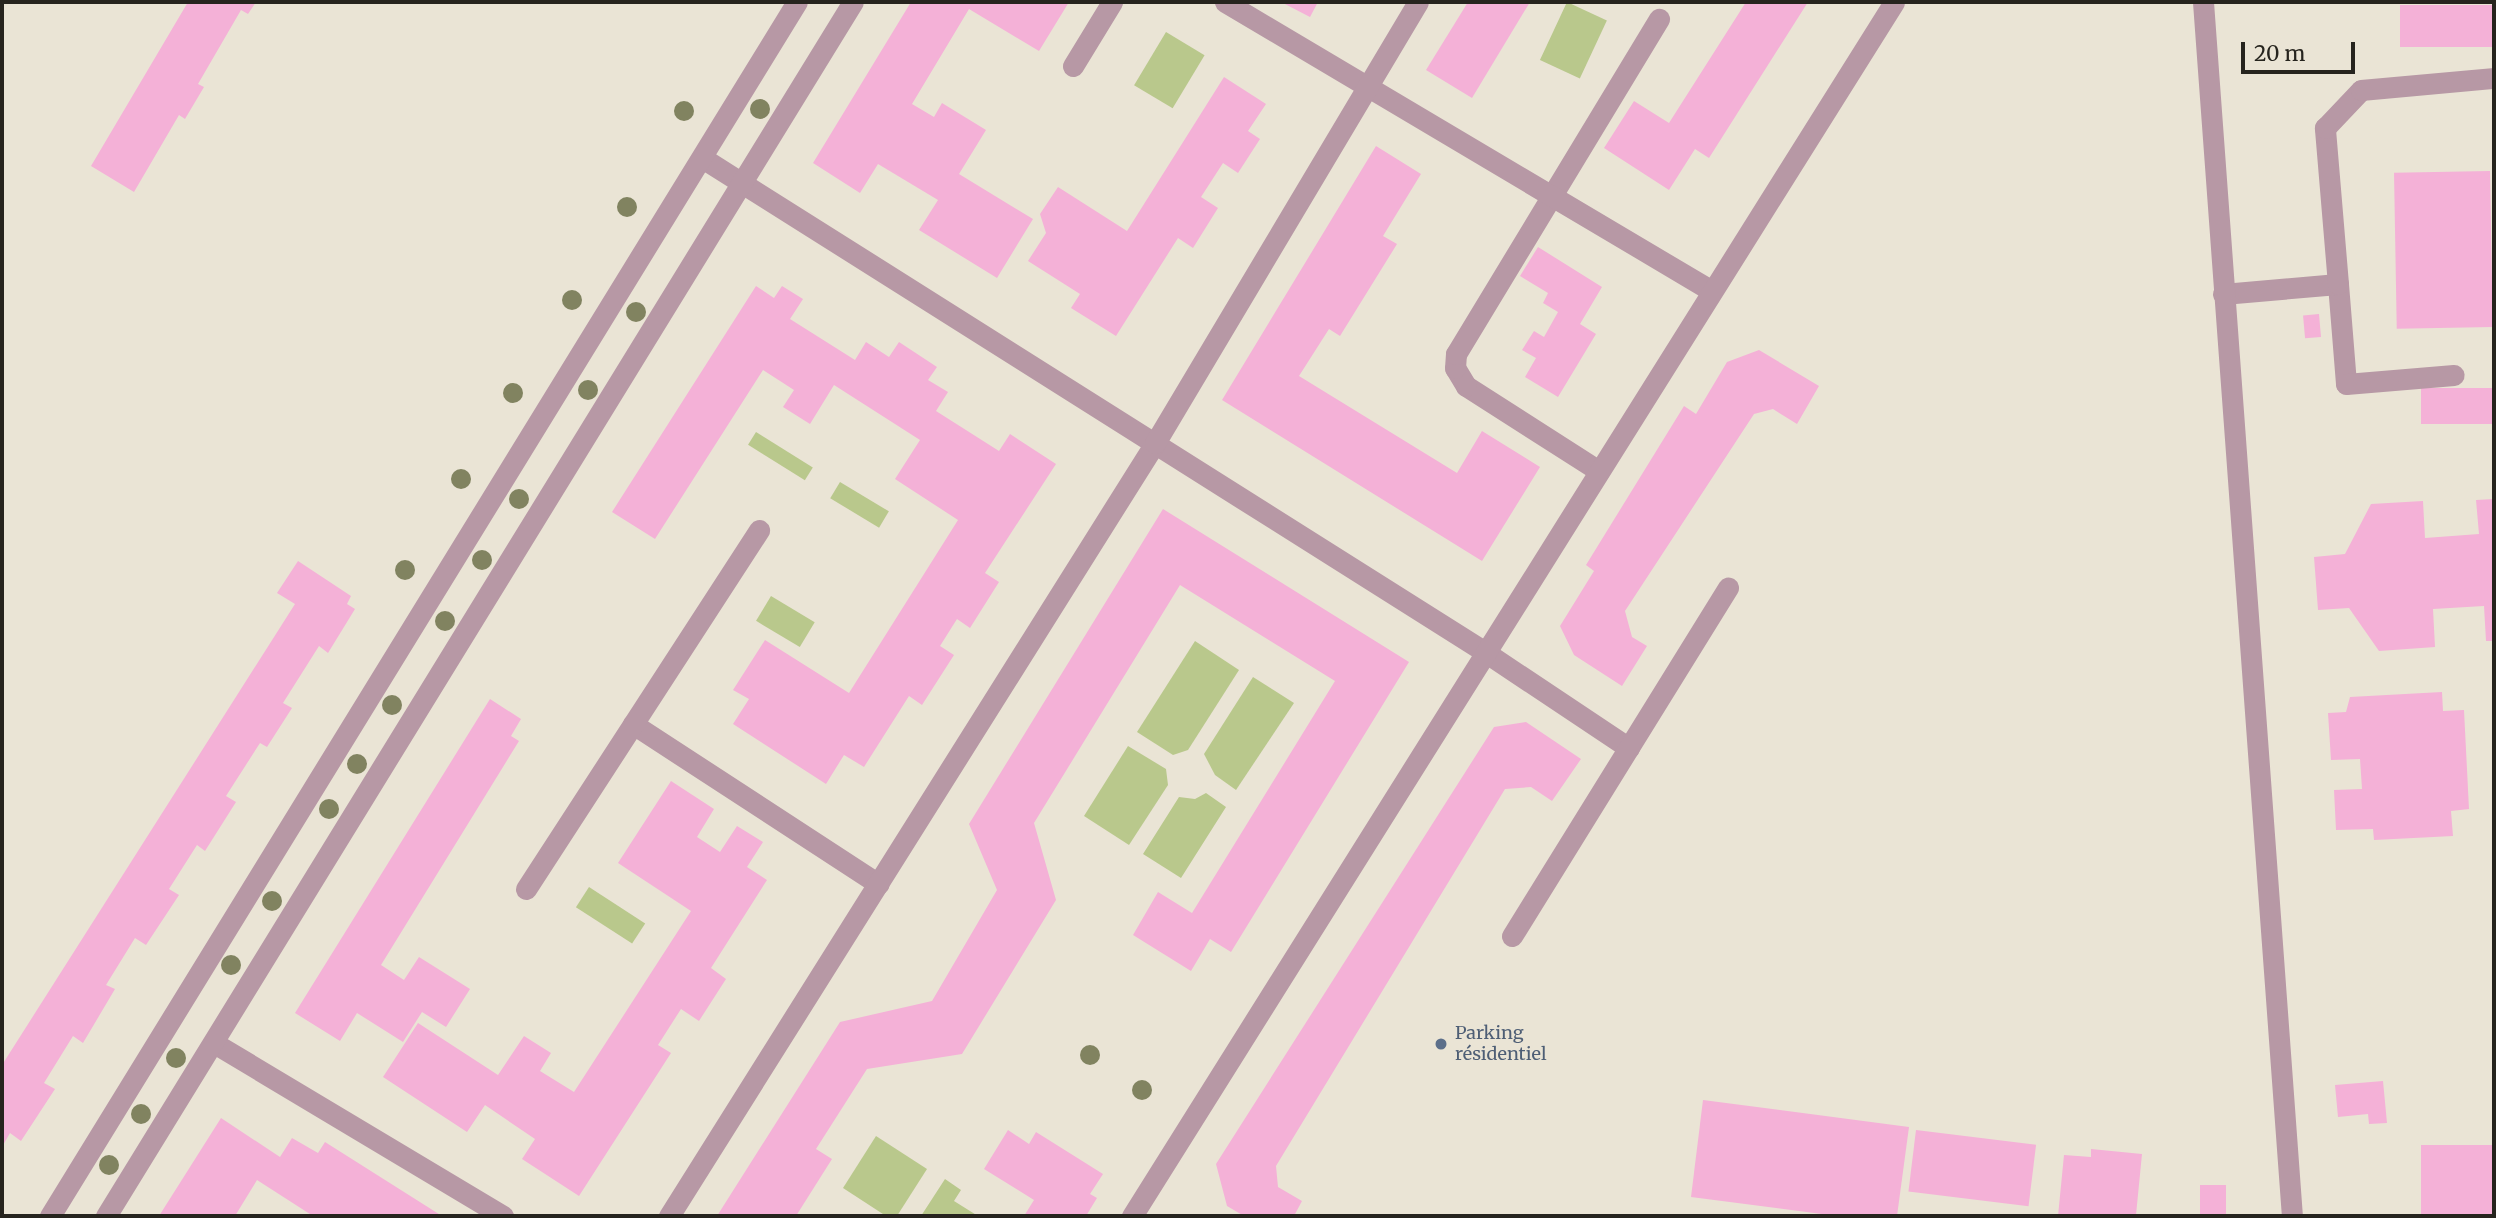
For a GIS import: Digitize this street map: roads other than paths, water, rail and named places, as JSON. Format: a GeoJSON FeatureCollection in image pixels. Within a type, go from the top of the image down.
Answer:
{"type":"FeatureCollection","features":[{"type":"Feature","properties":{"kind":"street"},"geometry":{"type":"LineString","coordinates":[[50,1216],[704,159],[797,2]]}},
{"type":"Feature","properties":{"kind":"street"},"geometry":{"type":"LineString","coordinates":[[106,1216],[853,2]]}},
{"type":"Feature","properties":{"kind":"street"},"geometry":{"type":"LineString","coordinates":[[1073,66],[1112,2]]}},
{"type":"Feature","properties":{"kind":"street"},"geometry":{"type":"LineString","coordinates":[[1225,2],[1712,290]]}},
{"type":"Feature","properties":{"kind":"street"},"geometry":{"type":"LineString","coordinates":[[669,1216],[1155,443],[1418,2]]}},
{"type":"Feature","properties":{"kind":"street"},"geometry":{"type":"LineString","coordinates":[[1132,1216],[1894,2]]}},
{"type":"Feature","properties":{"kind":"street"},"geometry":{"type":"LineString","coordinates":[[2203,2],[2292,1216]]}},
{"type":"Feature","properties":{"kind":"street"},"geometry":{"type":"LineString","coordinates":[[1599,471],[1466,386],[1455,368],[1456,354],[1660,19]]}},
{"type":"Feature","properties":{"kind":"street"},"geometry":{"type":"LineString","coordinates":[[2454,375],[2346,384],[2325,128],[2361,90],[2494,78]]}},
{"type":"Feature","properties":{"kind":"street"},"geometry":{"type":"LineString","coordinates":[[704,159],[1485,652],[1629,748]]}},
{"type":"Feature","properties":{"kind":"street"},"geometry":{"type":"LineString","coordinates":[[2223,294],[2338,284]]}},
{"type":"Feature","properties":{"kind":"street"},"geometry":{"type":"LineString","coordinates":[[526,889],[760,530]]}},
{"type":"Feature","properties":{"kind":"street"},"geometry":{"type":"LineString","coordinates":[[1512,936],[1728,588]]}},
{"type":"Feature","properties":{"kind":"street"},"geometry":{"type":"LineString","coordinates":[[633,724],[878,884]]}},
{"type":"Feature","properties":{"kind":"street"},"geometry":{"type":"LineString","coordinates":[[214,1043],[503,1216]]}},
{"type":"Feature","properties":{"kind":"place","name":"Parking résidentiel"},"geometry":{"type":"Point","coordinates":[1441,1044]}}]}
